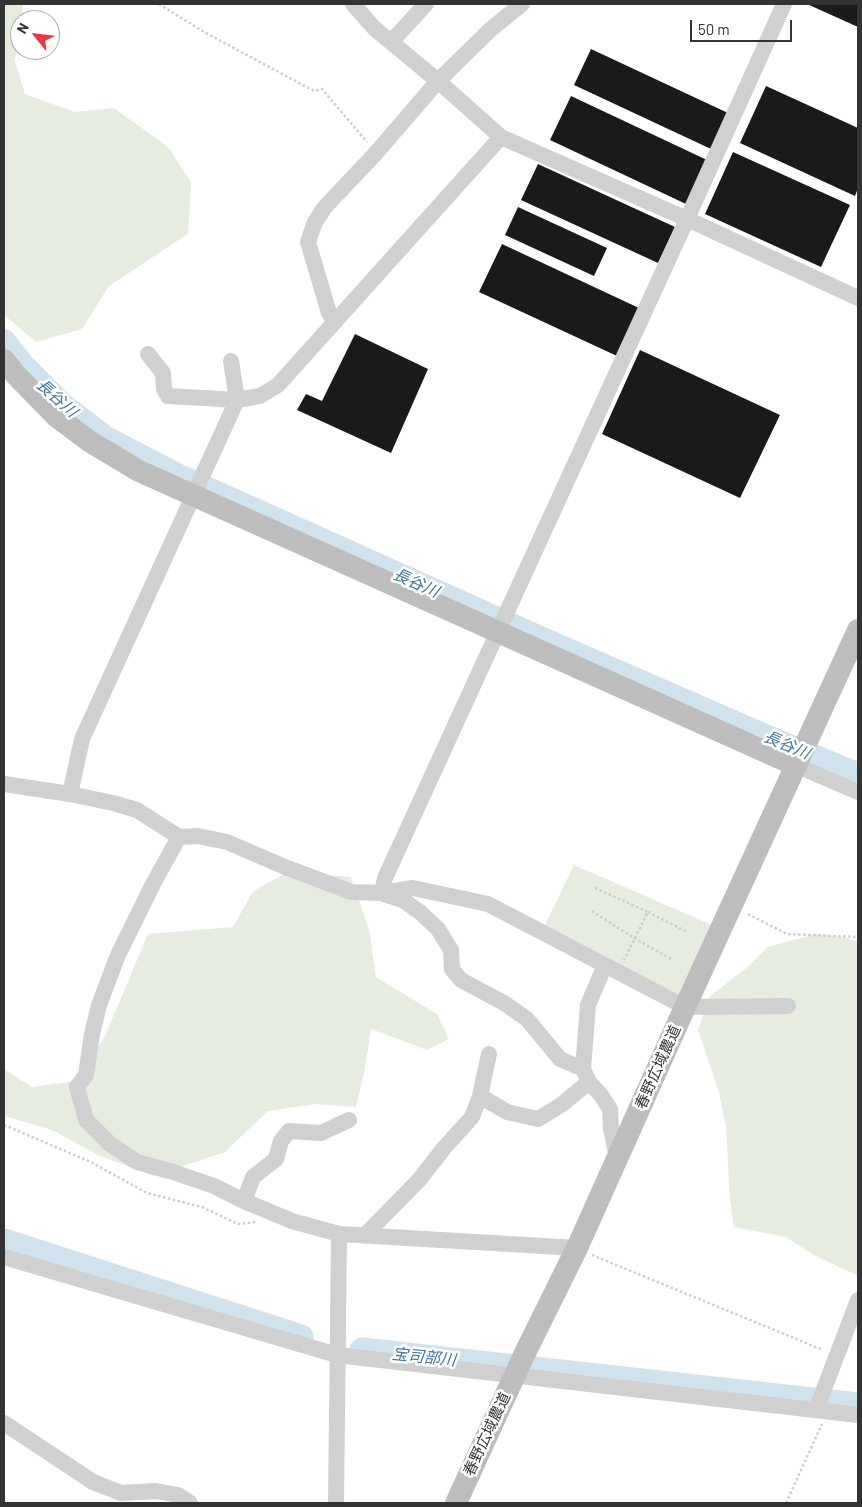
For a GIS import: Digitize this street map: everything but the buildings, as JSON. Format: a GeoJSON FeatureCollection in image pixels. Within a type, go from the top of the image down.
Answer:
{"type":"FeatureCollection","features":[{"type":"Feature","properties":{"kind":"street"},"geometry":{"type":"LineString","coordinates":[[353,4],[374,28],[501,137],[687,219],[858,298]]}},
{"type":"Feature","properties":{"kind":"street"},"geometry":{"type":"LineString","coordinates":[[391,42],[426,4]]}},
{"type":"Feature","properties":{"kind":"street"},"geometry":{"type":"LineString","coordinates":[[336,321],[329,313],[308,242],[315,222],[325,207],[376,153],[438,81],[491,28],[522,4]]}},
{"type":"Feature","properties":{"kind":"street"},"geometry":{"type":"LineString","coordinates":[[382,893],[385,878],[784,4]]}},
{"type":"Feature","properties":{"kind":"street"},"geometry":{"type":"LineString","coordinates":[[148,354],[163,373],[164,389],[168,396],[237,400],[260,396],[278,386],[501,137]]}},
{"type":"Feature","properties":{"kind":"street"},"geometry":{"type":"LineString","coordinates":[[4,360],[57,417],[89,441],[139,471],[197,488],[501,625],[795,766],[858,792]]}},
{"type":"Feature","properties":{"kind":"street"},"geometry":{"type":"LineString","coordinates":[[70,794],[82,739],[237,400],[231,361]]}},
{"type":"Feature","properties":{"kind":"street","name":"春野広域農道"},"geometry":{"type":"LineString","coordinates":[[456,1503],[519,1366],[577,1248],[858,630]]}},
{"type":"Feature","properties":{"kind":"street"},"geometry":{"type":"LineString","coordinates":[[4,784],[70,794],[137,810],[179,838],[198,836],[227,842],[351,892],[382,893],[413,888],[488,904],[685,1007],[788,1006]]}},
{"type":"Feature","properties":{"kind":"street"},"geometry":{"type":"LineString","coordinates":[[179,838],[153,884],[118,955],[99,1005],[92,1034],[86,1074],[77,1087],[86,1120],[110,1144],[137,1162],[214,1186],[244,1202],[292,1221],[339,1234],[577,1248]]}},
{"type":"Feature","properties":{"kind":"street"},"geometry":{"type":"LineString","coordinates":[[382,893],[403,900],[438,929],[451,950],[452,969],[461,980],[504,1003],[527,1019],[560,1059],[586,1075],[610,1109],[617,1157]]}},
{"type":"Feature","properties":{"kind":"street"},"geometry":{"type":"LineString","coordinates":[[480,1096],[506,1112],[538,1119],[561,1105],[586,1075],[588,1005],[612,969]]}},
{"type":"Feature","properties":{"kind":"street"},"geometry":{"type":"LineString","coordinates":[[365,1235],[418,1180],[472,1117],[480,1096],[490,1054]]}},
{"type":"Feature","properties":{"kind":"street"},"geometry":{"type":"LineString","coordinates":[[244,1202],[252,1177],[276,1159],[280,1141],[289,1130],[321,1133],[349,1120]]}},
{"type":"Feature","properties":{"kind":"street"},"geometry":{"type":"LineString","coordinates":[[336,1503],[339,1234]]}},
{"type":"Feature","properties":{"kind":"street"},"geometry":{"type":"LineString","coordinates":[[4,1257],[337,1355],[519,1366],[858,1416]]}},
{"type":"Feature","properties":{"kind":"street"},"geometry":{"type":"LineString","coordinates":[[822,1411],[836,1355],[858,1300]]}},
{"type":"Feature","properties":{"kind":"street"},"geometry":{"type":"LineString","coordinates":[[4,1423],[93,1482],[121,1493],[156,1491],[178,1495],[190,1503]]}},
{"type":"Feature","properties":{"kind":"path"},"geometry":{"type":"LineString","coordinates":[[159,4],[204,32],[314,91],[322,89],[376,153]]}},
{"type":"Feature","properties":{"kind":"path"},"geometry":{"type":"LineString","coordinates":[[595,888],[687,932]]}},
{"type":"Feature","properties":{"kind":"path"},"geometry":{"type":"LineString","coordinates":[[731,906],[787,934],[858,937]]}},
{"type":"Feature","properties":{"kind":"path"},"geometry":{"type":"LineString","coordinates":[[592,911],[673,960]]}},
{"type":"Feature","properties":{"kind":"path"},"geometry":{"type":"LineString","coordinates":[[612,969],[634,938],[648,912]]}},
{"type":"Feature","properties":{"kind":"path"},"geometry":{"type":"LineString","coordinates":[[4,1125],[91,1162],[147,1193],[202,1207],[238,1224],[258,1222]]}},
{"type":"Feature","properties":{"kind":"path"},"geometry":{"type":"LineString","coordinates":[[577,1248],[836,1355]]}},
{"type":"Feature","properties":{"kind":"path"},"geometry":{"type":"LineString","coordinates":[[786,1503],[822,1411]]}},
{"type":"Feature","properties":{"kind":"shaded area"},"geometry":{"type":"Polygon","coordinates":[[[4,4],[23,4],[22,10],[10,10],[10,60],[15,60],[25,94],[75,112],[114,108],[168,147],[191,182],[188,234],[109,286],[82,329],[36,342],[4,315],[4,4]]]}},
{"type":"Feature","properties":{"kind":"shaded area"},"geometry":{"type":"Polygon","coordinates":[[[574,865],[712,925],[678,995],[545,925],[574,865]]]}},
{"type":"Feature","properties":{"kind":"shaded area"},"geometry":{"type":"Polygon","coordinates":[[[289,872],[351,877],[369,929],[376,977],[437,1014],[449,1039],[427,1050],[371,1029],[356,1107],[316,1104],[268,1111],[225,1152],[154,1176],[98,1155],[52,1130],[4,1116],[4,1069],[32,1087],[77,1081],[105,1036],[148,934],[233,927],[253,891],[289,872]]]}},
{"type":"Feature","properties":{"kind":"shaded area"},"geometry":{"type":"Polygon","coordinates":[[[816,934],[844,937],[858,942],[858,1276],[814,1255],[786,1237],[734,1227],[730,1200],[726,1127],[719,1092],[698,1030],[710,996],[749,966],[767,947],[816,934]]]}},
{"type":"Feature","properties":{"kind":"waterway","name":"長谷川"},"geometry":{"type":"LineString","coordinates":[[4,342],[22,365],[63,406],[105,438],[180,477],[541,639],[858,775]]}},
{"type":"Feature","properties":{"kind":"waterway","name":"宝司部川"},"geometry":{"type":"LineString","coordinates":[[4,1241],[301,1337]]}},
{"type":"Feature","properties":{"kind":"waterway","name":"宝司部川"},"geometry":{"type":"LineString","coordinates":[[362,1350],[858,1405]]}}]}
